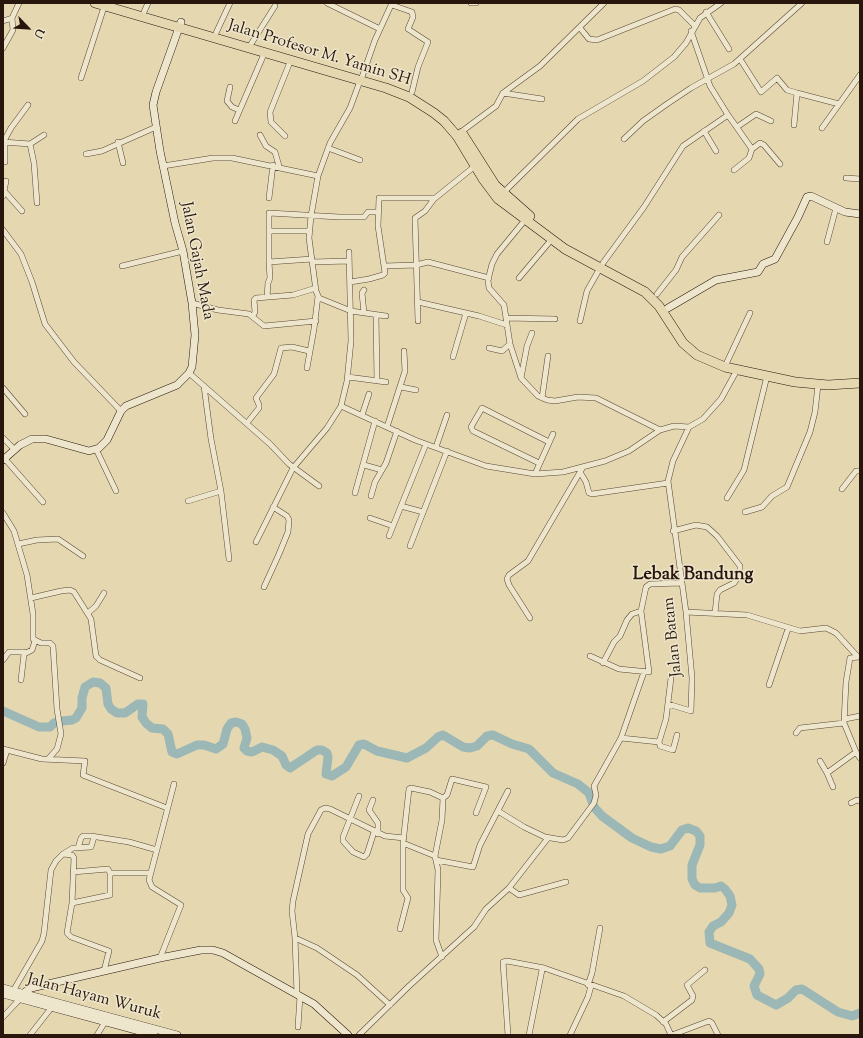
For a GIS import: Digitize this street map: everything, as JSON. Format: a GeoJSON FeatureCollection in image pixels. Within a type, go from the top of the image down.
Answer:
{"type":"FeatureCollection","features":[{"type":"Feature","properties":{"kind":"highway","name":"Jalan Profesor M. Yamin SH"},"geometry":{"type":"LineString","coordinates":[[95,3],[216,33],[307,64],[412,92],[438,108],[461,132],[501,196],[560,238],[636,286],[653,299],[678,337],[689,350],[706,360],[738,370],[818,385],[860,377]]}},
{"type":"Feature","properties":{"kind":"highway","name":"Jalan Profesor M. Yamin SH"},"geometry":{"type":"LineString","coordinates":[[116,3],[146,7],[180,25],[290,62],[307,64]]}},
{"type":"Feature","properties":{"kind":"highway","name":"Jalan Profesor M. Yamin SH"},"geometry":{"type":"LineString","coordinates":[[361,79],[409,97],[434,112],[457,136],[475,166],[501,196],[525,220],[582,259],[602,265],[639,280],[657,294],[668,308],[683,334],[696,348],[705,354],[727,362],[796,377],[828,382],[860,383]]}},
{"type":"Feature","properties":{"kind":"main road","name":"Jalan Gajah Mada"},"geometry":{"type":"LineString","coordinates":[[180,25],[154,98],[153,105],[163,166],[183,251],[192,303],[195,339],[193,360],[189,373]]}},
{"type":"Feature","properties":{"kind":"main road"},"geometry":{"type":"LineString","coordinates":[[668,308],[716,280],[758,272],[763,264],[775,259],[807,197],[811,196],[845,212],[860,214]]}},
{"type":"Feature","properties":{"kind":"main road"},"geometry":{"type":"LineString","coordinates":[[4,460],[15,450],[32,439],[38,438],[89,451],[96,449],[107,440],[121,411],[132,403],[177,385],[189,373]]}},
{"type":"Feature","properties":{"kind":"main road"},"geometry":{"type":"LineString","coordinates":[[21,996],[32,988],[160,958],[201,950],[213,950],[223,953],[298,995],[323,1011],[348,1035]]}},
{"type":"Feature","properties":{"kind":"main road","name":"Jalan Hayam Wuruk"},"geometry":{"type":"LineString","coordinates":[[3,988],[12,994]]}},
{"type":"Feature","properties":{"kind":"main road","name":"Jalan Hayam Wuruk"},"geometry":{"type":"LineString","coordinates":[[3,994],[21,996],[154,1035]]}},
{"type":"Feature","properties":{"kind":"main road","name":"Jalan Hayam Wuruk"},"geometry":{"type":"LineString","coordinates":[[21,996],[52,1007],[136,1030],[177,1035]]}},
{"type":"Feature","properties":{"kind":"street"},"geometry":{"type":"LineString","coordinates":[[3,48],[13,30],[12,18],[19,3]]}},
{"type":"Feature","properties":{"kind":"street"},"geometry":{"type":"LineString","coordinates":[[216,33],[230,3]]}},
{"type":"Feature","properties":{"kind":"street"},"geometry":{"type":"LineString","coordinates":[[327,3],[381,28]]}},
{"type":"Feature","properties":{"kind":"street"},"geometry":{"type":"LineString","coordinates":[[471,3],[476,3]]}},
{"type":"Feature","properties":{"kind":"street"},"geometry":{"type":"LineString","coordinates":[[461,132],[496,106],[503,93],[540,66],[604,3]]}},
{"type":"Feature","properties":{"kind":"street"},"geometry":{"type":"LineString","coordinates":[[501,196],[578,119],[643,81],[674,57],[686,43],[694,25],[706,12],[721,3]]}},
{"type":"Feature","properties":{"kind":"street"},"geometry":{"type":"LineString","coordinates":[[624,139],[638,125],[668,104],[740,59],[802,3]]}},
{"type":"Feature","properties":{"kind":"street"},"geometry":{"type":"LineString","coordinates":[[307,368],[309,351],[316,322],[318,296],[309,231],[318,176],[328,148],[350,108],[381,28],[392,4],[412,12],[413,17],[408,29],[428,42],[418,67],[412,92]]}},
{"type":"Feature","properties":{"kind":"street"},"geometry":{"type":"LineString","coordinates":[[81,78],[104,5]]}},
{"type":"Feature","properties":{"kind":"street"},"geometry":{"type":"LineString","coordinates":[[251,44],[275,6]]}},
{"type":"Feature","properties":{"kind":"street"},"geometry":{"type":"LineString","coordinates":[[580,28],[590,39],[597,40],[675,10],[679,10],[694,25]]}},
{"type":"Feature","properties":{"kind":"street"},"geometry":{"type":"LineString","coordinates":[[706,12],[729,49]]}},
{"type":"Feature","properties":{"kind":"street"},"geometry":{"type":"LineString","coordinates":[[3,20],[12,18]]}},
{"type":"Feature","properties":{"kind":"street"},"geometry":{"type":"LineString","coordinates":[[691,32],[699,50],[707,79],[728,115],[752,149]]}},
{"type":"Feature","properties":{"kind":"street"},"geometry":{"type":"LineString","coordinates":[[235,121],[264,54]]}},
{"type":"Feature","properties":{"kind":"street"},"geometry":{"type":"LineString","coordinates":[[740,59],[761,92],[777,78],[787,90],[839,104]]}},
{"type":"Feature","properties":{"kind":"street"},"geometry":{"type":"LineString","coordinates":[[285,136],[271,122],[270,112],[290,62]]}},
{"type":"Feature","properties":{"kind":"street"},"geometry":{"type":"LineString","coordinates":[[822,128],[860,74]]}},
{"type":"Feature","properties":{"kind":"street"},"geometry":{"type":"LineString","coordinates":[[230,87],[227,100],[232,107],[239,110]]}},
{"type":"Feature","properties":{"kind":"street"},"geometry":{"type":"LineString","coordinates":[[503,93],[542,99]]}},
{"type":"Feature","properties":{"kind":"street"},"geometry":{"type":"LineString","coordinates":[[794,125],[796,93]]}},
{"type":"Feature","properties":{"kind":"street"},"geometry":{"type":"LineString","coordinates":[[5,162],[4,142],[11,128],[28,105]]}},
{"type":"Feature","properties":{"kind":"street"},"geometry":{"type":"LineString","coordinates":[[580,322],[587,292],[602,265],[644,207],[683,146],[728,115]]}},
{"type":"Feature","properties":{"kind":"street"},"geometry":{"type":"LineString","coordinates":[[737,127],[754,115],[760,115],[771,120]]}},
{"type":"Feature","properties":{"kind":"street"},"geometry":{"type":"LineString","coordinates":[[86,154],[102,151],[118,142],[156,127]]}},
{"type":"Feature","properties":{"kind":"street"},"geometry":{"type":"LineString","coordinates":[[704,131],[716,151]]}},
{"type":"Feature","properties":{"kind":"street"},"geometry":{"type":"LineString","coordinates":[[4,142],[30,144],[44,135]]}},
{"type":"Feature","properties":{"kind":"street"},"geometry":{"type":"LineString","coordinates":[[260,135],[266,146],[275,152],[279,166]]}},
{"type":"Feature","properties":{"kind":"street"},"geometry":{"type":"LineString","coordinates":[[118,142],[123,163]]}},
{"type":"Feature","properties":{"kind":"street"},"geometry":{"type":"LineString","coordinates":[[734,170],[749,158],[752,149],[758,143],[762,144],[780,164]]}},
{"type":"Feature","properties":{"kind":"street"},"geometry":{"type":"LineString","coordinates":[[30,144],[34,163],[37,202]]}},
{"type":"Feature","properties":{"kind":"street"},"geometry":{"type":"LineString","coordinates":[[328,148],[360,160]]}},
{"type":"Feature","properties":{"kind":"street"},"geometry":{"type":"LineString","coordinates":[[163,166],[222,157],[279,166],[318,176]]}},
{"type":"Feature","properties":{"kind":"street"},"geometry":{"type":"LineString","coordinates":[[269,198],[273,165]]}},
{"type":"Feature","properties":{"kind":"street"},"geometry":{"type":"LineString","coordinates":[[418,321],[414,220],[435,198],[475,166]]}},
{"type":"Feature","properties":{"kind":"street"},"geometry":{"type":"LineString","coordinates":[[846,178],[860,179]]}},
{"type":"Feature","properties":{"kind":"street"},"geometry":{"type":"LineString","coordinates":[[6,181],[4,194],[22,211]]}},
{"type":"Feature","properties":{"kind":"street"},"geometry":{"type":"LineString","coordinates":[[350,282],[383,275],[384,266],[378,226],[379,198],[435,198]]}},
{"type":"Feature","properties":{"kind":"street"},"geometry":{"type":"LineString","coordinates":[[826,242],[836,208]]}},
{"type":"Feature","properties":{"kind":"street"},"geometry":{"type":"LineString","coordinates":[[267,297],[270,278],[269,213],[330,217],[364,217],[368,212],[378,212]]}},
{"type":"Feature","properties":{"kind":"street"},"geometry":{"type":"LineString","coordinates":[[657,294],[676,270],[682,257],[719,215]]}},
{"type":"Feature","properties":{"kind":"street"},"geometry":{"type":"LineString","coordinates":[[525,220],[497,254],[492,264],[489,278],[490,288],[504,305],[510,344],[522,378],[535,394],[542,398],[555,401],[578,397],[596,398],[660,430]]}},
{"type":"Feature","properties":{"kind":"street"},"geometry":{"type":"LineString","coordinates":[[3,230],[21,254],[32,282],[44,324],[74,362],[121,411]]}},
{"type":"Feature","properties":{"kind":"street"},"geometry":{"type":"LineString","coordinates":[[269,231],[309,231]]}},
{"type":"Feature","properties":{"kind":"street"},"geometry":{"type":"LineString","coordinates":[[519,278],[552,239]]}},
{"type":"Feature","properties":{"kind":"street"},"geometry":{"type":"LineString","coordinates":[[122,266],[183,251]]}},
{"type":"Feature","properties":{"kind":"street"},"geometry":{"type":"LineString","coordinates":[[256,542],[294,468],[327,428],[341,406],[348,377],[351,341],[349,252]]}},
{"type":"Feature","properties":{"kind":"street"},"geometry":{"type":"LineString","coordinates":[[269,262],[312,260],[349,261]]}},
{"type":"Feature","properties":{"kind":"street"},"geometry":{"type":"LineString","coordinates":[[384,266],[416,265],[428,262],[489,278]]}},
{"type":"Feature","properties":{"kind":"street"},"geometry":{"type":"LineString","coordinates":[[253,316],[255,299],[293,294],[316,288]]}},
{"type":"Feature","properties":{"kind":"street"},"geometry":{"type":"LineString","coordinates":[[364,290],[362,293],[364,313]]}},
{"type":"Feature","properties":{"kind":"street"},"geometry":{"type":"LineString","coordinates":[[318,296],[322,300],[351,311],[386,316]]}},
{"type":"Feature","properties":{"kind":"street"},"geometry":{"type":"LineString","coordinates":[[418,299],[466,313],[506,321],[555,320]]}},
{"type":"Feature","properties":{"kind":"street"},"geometry":{"type":"LineString","coordinates":[[192,303],[253,316],[264,326],[316,322]]}},
{"type":"Feature","properties":{"kind":"street"},"geometry":{"type":"LineString","coordinates":[[453,357],[466,313]]}},
{"type":"Feature","properties":{"kind":"street"},"geometry":{"type":"LineString","coordinates":[[727,362],[750,313]]}},
{"type":"Feature","properties":{"kind":"street"},"geometry":{"type":"LineString","coordinates":[[376,315],[377,381]]}},
{"type":"Feature","properties":{"kind":"street"},"geometry":{"type":"LineString","coordinates":[[522,378],[527,346],[532,333]]}},
{"type":"Feature","properties":{"kind":"street"},"geometry":{"type":"LineString","coordinates":[[488,348],[502,351],[510,344]]}},
{"type":"Feature","properties":{"kind":"street"},"geometry":{"type":"LineString","coordinates":[[247,423],[259,408],[256,398],[274,374],[281,348],[292,347],[309,351]]}},
{"type":"Feature","properties":{"kind":"street"},"geometry":{"type":"LineString","coordinates":[[387,427],[405,371],[404,351]]}},
{"type":"Feature","properties":{"kind":"street"},"geometry":{"type":"LineString","coordinates":[[542,398],[548,356]]}},
{"type":"Feature","properties":{"kind":"street"},"geometry":{"type":"LineString","coordinates":[[341,406],[415,440],[486,466],[535,474],[563,472],[605,461],[629,451],[660,430],[674,426],[689,427],[703,419],[721,399],[738,370]]}},
{"type":"Feature","properties":{"kind":"street"},"geometry":{"type":"LineString","coordinates":[[189,373],[247,423],[294,468],[319,486]]}},
{"type":"Feature","properties":{"kind":"street"},"geometry":{"type":"LineString","coordinates":[[727,498],[744,470],[767,376]]}},
{"type":"Feature","properties":{"kind":"street"},"geometry":{"type":"LineString","coordinates":[[348,377],[386,382]]}},
{"type":"Feature","properties":{"kind":"street"},"geometry":{"type":"LineString","coordinates":[[745,512],[762,507],[772,496],[787,487],[810,432],[815,412],[818,385]]}},
{"type":"Feature","properties":{"kind":"street"},"geometry":{"type":"LineString","coordinates":[[204,386],[211,439],[222,491],[229,559]]}},
{"type":"Feature","properties":{"kind":"street"},"geometry":{"type":"LineString","coordinates":[[401,387],[416,390]]}},
{"type":"Feature","properties":{"kind":"street"},"geometry":{"type":"LineString","coordinates":[[3,388],[25,414]]}},
{"type":"Feature","properties":{"kind":"street"},"geometry":{"type":"LineString","coordinates":[[362,415],[369,394]]}},
{"type":"Feature","properties":{"kind":"street"},"geometry":{"type":"LineString","coordinates":[[539,463],[473,431],[471,427],[482,408],[549,442]]}},
{"type":"Feature","properties":{"kind":"street"},"geometry":{"type":"LineString","coordinates":[[436,447],[447,415]]}},
{"type":"Feature","properties":{"kind":"street"},"geometry":{"type":"LineString","coordinates":[[355,493],[375,421]]}},
{"type":"Feature","properties":{"kind":"street","name":"Jalan Batam"},"geometry":{"type":"LineString","coordinates":[[668,704],[691,711],[692,678],[686,612],[673,531],[668,483],[673,461],[689,427]]}},
{"type":"Feature","properties":{"kind":"street"},"geometry":{"type":"LineString","coordinates":[[371,496],[375,482],[382,470],[397,431]]}},
{"type":"Feature","properties":{"kind":"street"},"geometry":{"type":"LineString","coordinates":[[535,474],[552,434]]}},
{"type":"Feature","properties":{"kind":"street"},"geometry":{"type":"LineString","coordinates":[[3,438],[15,450]]}},
{"type":"Feature","properties":{"kind":"street"},"geometry":{"type":"LineString","coordinates":[[389,536],[426,444]]}},
{"type":"Feature","properties":{"kind":"street"},"geometry":{"type":"LineString","coordinates":[[96,449],[116,491]]}},
{"type":"Feature","properties":{"kind":"street"},"geometry":{"type":"LineString","coordinates":[[410,546],[447,451]]}},
{"type":"Feature","properties":{"kind":"street"},"geometry":{"type":"LineString","coordinates":[[4,460],[43,502]]}},
{"type":"Feature","properties":{"kind":"street"},"geometry":{"type":"LineString","coordinates":[[364,465],[382,470]]}},
{"type":"Feature","properties":{"kind":"street"},"geometry":{"type":"LineString","coordinates":[[530,618],[509,585],[507,579],[509,575],[528,561],[583,466]]}},
{"type":"Feature","properties":{"kind":"street"},"geometry":{"type":"LineString","coordinates":[[842,489],[856,471],[860,471]]}},
{"type":"Feature","properties":{"kind":"street"},"geometry":{"type":"LineString","coordinates":[[580,472],[586,482],[589,493],[592,494],[668,483]]}},
{"type":"Feature","properties":{"kind":"street"},"geometry":{"type":"LineString","coordinates":[[188,502],[222,491]]}},
{"type":"Feature","properties":{"kind":"street"},"geometry":{"type":"LineString","coordinates":[[401,506],[422,512]]}},
{"type":"Feature","properties":{"kind":"street"},"geometry":{"type":"LineString","coordinates":[[264,587],[280,554],[288,532],[289,520],[287,516],[273,507]]}},
{"type":"Feature","properties":{"kind":"street"},"geometry":{"type":"LineString","coordinates":[[3,514],[14,530],[27,575],[31,598],[33,639],[35,641],[32,650],[24,652],[9,652],[3,660]]}},
{"type":"Feature","properties":{"kind":"street"},"geometry":{"type":"LineString","coordinates":[[370,518],[393,526]]}},
{"type":"Feature","properties":{"kind":"street"},"geometry":{"type":"LineString","coordinates":[[673,531],[696,525],[707,527],[717,536],[740,566],[740,574],[734,584],[720,590],[717,594],[715,613]]}},
{"type":"Feature","properties":{"kind":"street"},"geometry":{"type":"LineString","coordinates":[[18,544],[37,540],[58,539],[83,556]]}},
{"type":"Feature","properties":{"kind":"street"},"geometry":{"type":"LineString","coordinates":[[590,656],[619,669],[649,672],[641,611],[647,585],[681,583]]}},
{"type":"Feature","properties":{"kind":"street"},"geometry":{"type":"LineString","coordinates":[[31,598],[70,590],[74,592],[91,619],[95,651],[100,660],[115,665],[140,678]]}},
{"type":"Feature","properties":{"kind":"street"},"geometry":{"type":"LineString","coordinates":[[88,612],[96,606],[104,593]]}},
{"type":"Feature","properties":{"kind":"street"},"geometry":{"type":"LineString","coordinates":[[603,663],[627,620],[632,614],[641,611]]}},
{"type":"Feature","properties":{"kind":"street"},"geometry":{"type":"LineString","coordinates":[[686,612],[747,615],[788,629],[803,632],[826,628],[836,633],[859,657]]}},
{"type":"Feature","properties":{"kind":"street"},"geometry":{"type":"LineString","coordinates":[[769,685],[788,629]]}},
{"type":"Feature","properties":{"kind":"street"},"geometry":{"type":"LineString","coordinates":[[35,641],[50,643],[53,646],[58,718],[60,727],[59,746],[49,758]]}},
{"type":"Feature","properties":{"kind":"street"},"geometry":{"type":"LineString","coordinates":[[21,680],[24,652]]}},
{"type":"Feature","properties":{"kind":"street"},"geometry":{"type":"LineString","coordinates":[[859,657],[850,658],[846,682],[845,721],[856,752],[860,758]]}},
{"type":"Feature","properties":{"kind":"street"},"geometry":{"type":"LineString","coordinates":[[498,811],[524,827],[548,838],[567,839],[594,804],[596,795],[594,786],[621,738],[644,672]]}},
{"type":"Feature","properties":{"kind":"street"},"geometry":{"type":"LineString","coordinates":[[671,678],[666,719],[659,742],[660,746],[673,750],[677,735]]}},
{"type":"Feature","properties":{"kind":"street"},"geometry":{"type":"LineString","coordinates":[[796,732],[800,728],[845,721],[860,716]]}},
{"type":"Feature","properties":{"kind":"street"},"geometry":{"type":"LineString","coordinates":[[621,738],[659,742]]}},
{"type":"Feature","properties":{"kind":"street"},"geometry":{"type":"LineString","coordinates":[[3,763],[5,750],[42,759],[49,758],[84,761],[83,775],[167,808]]}},
{"type":"Feature","properties":{"kind":"street"},"geometry":{"type":"LineString","coordinates":[[827,773],[856,752]]}},
{"type":"Feature","properties":{"kind":"street"},"geometry":{"type":"LineString","coordinates":[[820,762],[833,786]]}},
{"type":"Feature","properties":{"kind":"street"},"geometry":{"type":"LineString","coordinates":[[442,957],[436,940],[438,870],[436,858],[442,820],[443,798],[447,795],[452,779],[486,787],[476,813]]}},
{"type":"Feature","properties":{"kind":"street"},"geometry":{"type":"LineString","coordinates":[[160,958],[181,905],[152,887],[149,880],[174,784]]}},
{"type":"Feature","properties":{"kind":"street"},"geometry":{"type":"LineString","coordinates":[[400,929],[408,898],[403,890],[403,840],[409,788],[430,792],[443,798]]}},
{"type":"Feature","properties":{"kind":"street"},"geometry":{"type":"LineString","coordinates":[[298,1027],[298,995],[292,911],[308,834],[321,810],[325,808],[376,833],[403,840],[436,858],[473,867],[480,845],[508,791]]}},
{"type":"Feature","properties":{"kind":"street"},"geometry":{"type":"LineString","coordinates":[[359,796],[343,839],[352,852],[362,858],[366,856],[376,833],[378,823],[370,810],[373,800]]}},
{"type":"Feature","properties":{"kind":"street"},"geometry":{"type":"LineString","coordinates":[[851,802],[857,800],[860,801]]}},
{"type":"Feature","properties":{"kind":"street"},"geometry":{"type":"LineString","coordinates":[[78,848],[79,841],[83,836],[129,842],[156,850]]}},
{"type":"Feature","properties":{"kind":"street"},"geometry":{"type":"LineString","coordinates":[[12,994],[43,937],[51,870],[56,861],[69,850],[91,847],[94,837]]}},
{"type":"Feature","properties":{"kind":"street"},"geometry":{"type":"LineString","coordinates":[[359,1035],[474,927],[486,909],[509,888],[548,838]]}},
{"type":"Feature","properties":{"kind":"street"},"geometry":{"type":"LineString","coordinates":[[63,854],[74,856],[72,903],[67,933],[71,937],[110,951],[104,972]]}},
{"type":"Feature","properties":{"kind":"street"},"geometry":{"type":"LineString","coordinates":[[72,903],[110,895],[110,873],[108,869],[74,872]]}},
{"type":"Feature","properties":{"kind":"street"},"geometry":{"type":"LineString","coordinates":[[110,873],[150,873]]}},
{"type":"Feature","properties":{"kind":"street"},"geometry":{"type":"LineString","coordinates":[[509,888],[519,895],[566,882]]}},
{"type":"Feature","properties":{"kind":"street"},"geometry":{"type":"LineString","coordinates":[[570,1035],[588,997],[600,928]]}},
{"type":"Feature","properties":{"kind":"street"},"geometry":{"type":"LineString","coordinates":[[295,938],[317,948],[357,975],[390,1005]]}},
{"type":"Feature","properties":{"kind":"street"},"geometry":{"type":"LineString","coordinates":[[508,1035],[503,962],[507,961],[544,968],[624,996],[656,1015],[663,1022],[671,1035],[710,1021],[712,1022],[718,1035]]}},
{"type":"Feature","properties":{"kind":"street"},"geometry":{"type":"LineString","coordinates":[[529,1035],[542,970],[544,968]]}},
{"type":"Feature","properties":{"kind":"street"},"geometry":{"type":"LineString","coordinates":[[663,1022],[692,1000],[693,996],[687,985],[705,970]]}},
{"type":"Feature","properties":{"kind":"street"},"geometry":{"type":"LineString","coordinates":[[3,1018],[21,996]]}},
{"type":"Feature","properties":{"kind":"street"},"geometry":{"type":"LineString","coordinates":[[30,1035],[52,1007]]}},
{"type":"Feature","properties":{"kind":"street"},"geometry":{"type":"LineString","coordinates":[[97,1035],[105,1022]]}},
{"type":"Feature","properties":{"kind":"waterway"},"geometry":{"type":"LineString","coordinates":[[3,711],[39,727],[50,727],[54,723],[76,718],[82,708],[82,698],[85,687],[93,682],[100,683],[106,688],[108,704],[111,709],[117,713],[125,713],[138,704],[143,704],[142,717],[152,728],[163,729],[168,734],[172,752],[177,754],[197,745],[204,745],[216,749],[223,744],[227,729],[231,723],[236,722],[242,724],[245,729],[247,738],[244,748],[247,751],[252,752],[262,747],[273,750],[282,756],[286,765],[290,768],[317,750],[322,750],[327,753],[328,757],[326,774],[332,776],[346,767],[359,745],[364,744],[377,751],[407,758],[426,748],[438,737],[443,735],[463,747],[470,748],[477,746],[487,736],[493,735],[512,744],[529,749],[553,773],[578,784],[589,793],[594,807],[602,816],[632,838],[651,847],[661,849],[670,846],[682,830],[688,828],[696,831],[700,836],[700,845],[692,865],[692,879],[695,885],[700,888],[715,888],[721,886],[730,896],[732,905],[729,913],[721,922],[713,926],[709,932],[710,943],[750,959],[759,969],[760,974],[754,986],[757,995],[776,1005],[788,998],[796,990],[802,989],[838,1012],[852,1016],[860,1013]]}},
{"type":"Feature","properties":{"kind":"district","name":"Lebak Bandung"},"geometry":{"type":"Point","coordinates":[693,576]}}]}
